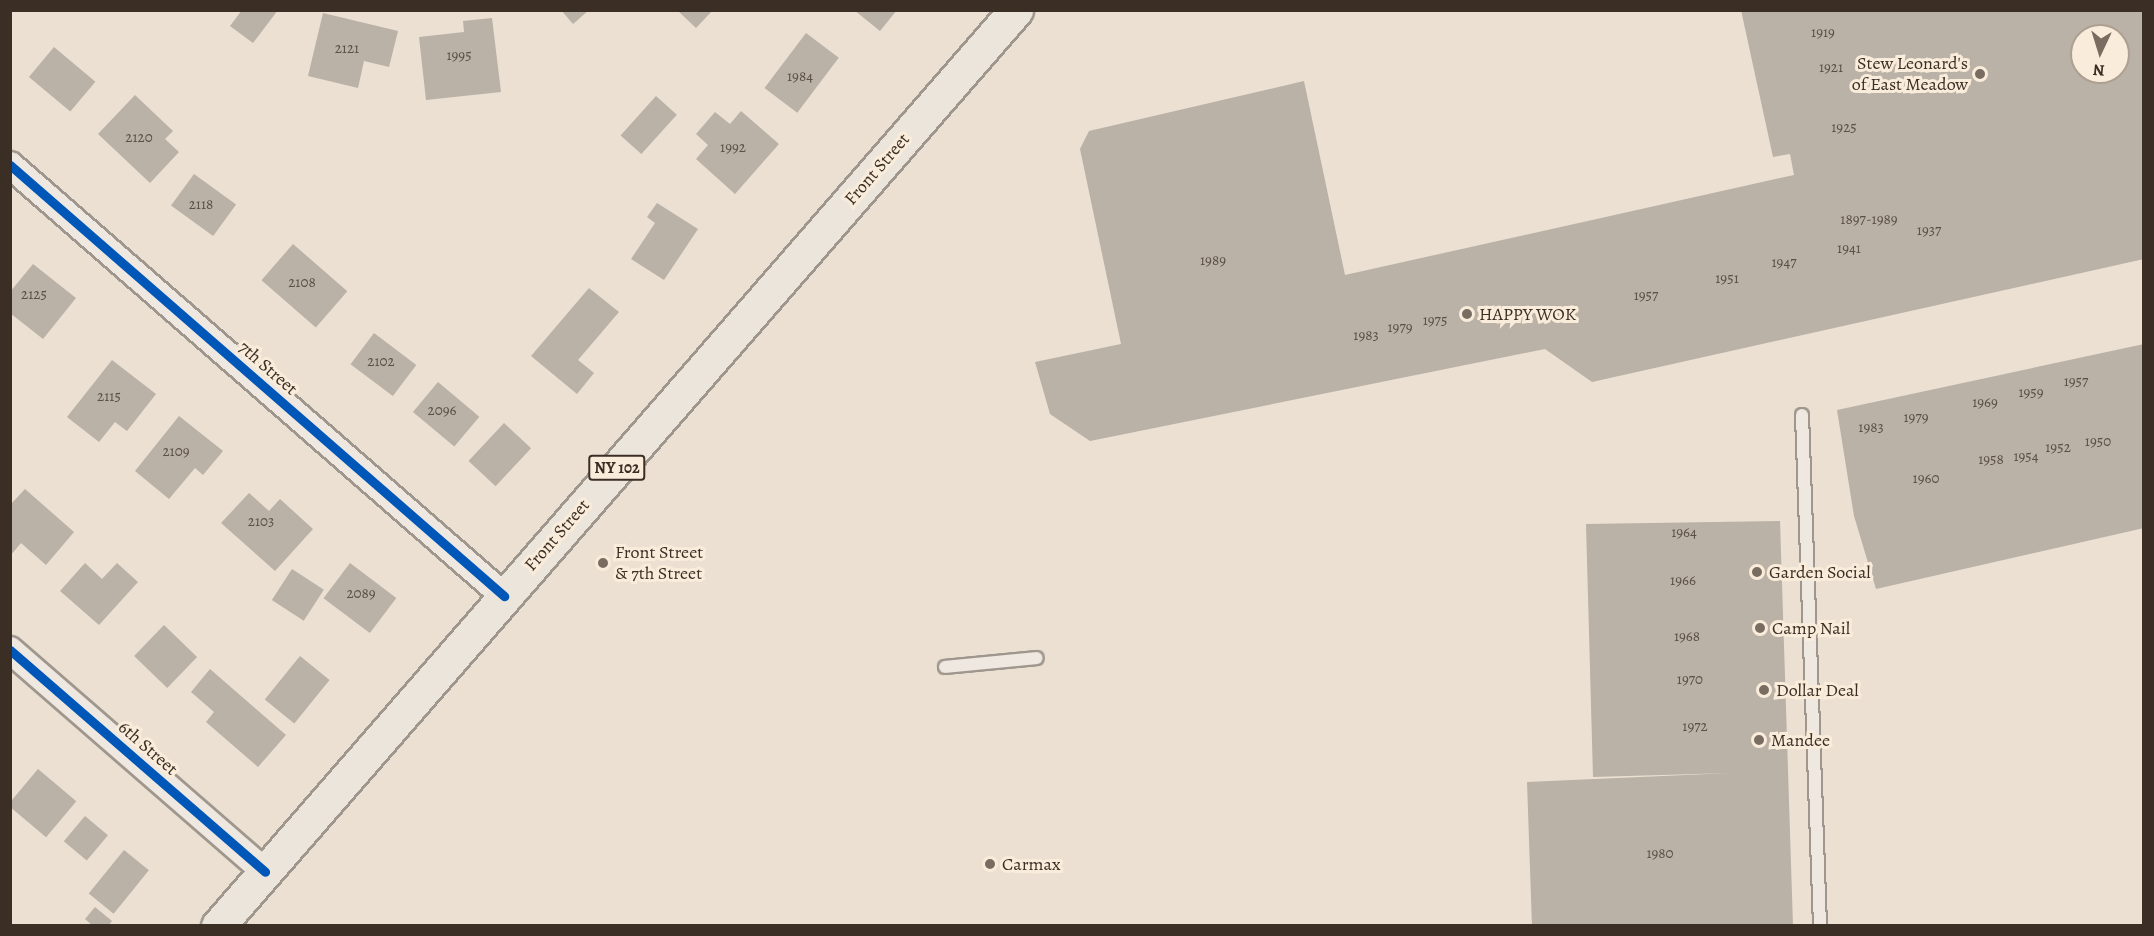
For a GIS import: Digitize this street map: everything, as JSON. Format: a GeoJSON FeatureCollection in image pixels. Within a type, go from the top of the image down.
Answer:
{"type":"FeatureCollection","features":[{"type":"Feature","properties":{"kind":"main road","name":"Front Street"},"geometry":{"type":"LineString","coordinates":[[218,926],[1016,10]]}},
{"type":"Feature","properties":{"kind":"street","name":"7th Street"},"geometry":{"type":"LineString","coordinates":[[10,165],[504,596]]}},
{"type":"Feature","properties":{"kind":"street","name":"6th Street"},"geometry":{"type":"LineString","coordinates":[[10,650],[264,872]]}},
{"type":"Feature","properties":{"kind":"lane"},"geometry":{"type":"LineString","coordinates":[[1802,415],[1820,926]]}},
{"type":"Feature","properties":{"kind":"lane"},"geometry":{"type":"LineString","coordinates":[[945,667],[1036,658]]}},
{"type":"Feature","properties":{"kind":"building"},"geometry":{"type":"Polygon","coordinates":[[[242,10],[278,10],[253,43],[230,26],[242,10]]]}},
{"type":"Feature","properties":{"kind":"building"},"geometry":{"type":"Polygon","coordinates":[[[561,10],[589,10],[573,24],[561,10]]]}},
{"type":"Feature","properties":{"kind":"building"},"geometry":{"type":"Polygon","coordinates":[[[677,10],[713,10],[696,28],[677,10]]]}},
{"type":"Feature","properties":{"kind":"building"},"geometry":{"type":"Polygon","coordinates":[[[854,10],[897,10],[880,31],[854,10]]]}},
{"type":"Feature","properties":{"kind":"building"},"geometry":{"type":"Polygon","coordinates":[[[1741,10],[2144,10],[2144,259],[1592,382],[1545,349],[1090,441],[1050,414],[1035,362],[1121,344],[1080,149],[1089,131],[1304,81],[1345,275],[1794,175],[1790,154],[1773,157],[1741,10]]]}},
{"type":"Feature","properties":{"kind":"building"},"geometry":{"type":"Polygon","coordinates":[[[323,13],[398,31],[389,67],[364,61],[358,88],[308,76],[323,13]]]}},
{"type":"Feature","properties":{"kind":"building"},"geometry":{"type":"Polygon","coordinates":[[[492,18],[501,92],[426,100],[419,37],[464,32],[463,21],[492,18]]]}},
{"type":"Feature","properties":{"kind":"building"},"geometry":{"type":"Polygon","coordinates":[[[806,33],[839,58],[797,113],[764,88],[806,33]]]}},
{"type":"Feature","properties":{"kind":"building"},"geometry":{"type":"Polygon","coordinates":[[[54,47],[95,82],[70,112],[29,77],[54,47]]]}},
{"type":"Feature","properties":{"kind":"building"},"geometry":{"type":"Polygon","coordinates":[[[135,95],[173,131],[165,139],[179,152],[150,183],[98,134],[135,95]]]}},
{"type":"Feature","properties":{"kind":"building"},"geometry":{"type":"Polygon","coordinates":[[[656,96],[677,115],[641,154],[621,135],[656,96]]]}},
{"type":"Feature","properties":{"kind":"building"},"geometry":{"type":"Polygon","coordinates":[[[741,111],[779,144],[735,194],[696,159],[708,145],[696,134],[715,112],[730,124],[741,111]]]}},
{"type":"Feature","properties":{"kind":"building"},"geometry":{"type":"Polygon","coordinates":[[[194,174],[236,205],[213,236],[171,206],[194,174]]]}},
{"type":"Feature","properties":{"kind":"building"},"geometry":{"type":"Polygon","coordinates":[[[657,203],[698,229],[664,280],[631,259],[655,223],[647,217],[657,203]]]}},
{"type":"Feature","properties":{"kind":"building"},"geometry":{"type":"Polygon","coordinates":[[[293,244],[347,291],[316,327],[262,280],[293,244]]]}},
{"type":"Feature","properties":{"kind":"building"},"geometry":{"type":"Polygon","coordinates":[[[33,264],[76,298],[43,339],[10,313],[10,292],[33,264]]]}},
{"type":"Feature","properties":{"kind":"building"},"geometry":{"type":"Polygon","coordinates":[[[589,288],[619,312],[578,360],[594,373],[577,394],[531,356],[589,288]]]}},
{"type":"Feature","properties":{"kind":"building"},"geometry":{"type":"Polygon","coordinates":[[[374,333],[416,365],[393,396],[351,364],[374,333]]]}},
{"type":"Feature","properties":{"kind":"building"},"geometry":{"type":"Polygon","coordinates":[[[2144,344],[2144,528],[1876,589],[1854,516],[1837,410],[2144,344]]]}},
{"type":"Feature","properties":{"kind":"building"},"geometry":{"type":"Polygon","coordinates":[[[112,360],[156,394],[127,431],[115,422],[99,442],[67,417],[112,360]]]}},
{"type":"Feature","properties":{"kind":"building"},"geometry":{"type":"Polygon","coordinates":[[[438,382],[479,417],[454,447],[413,412],[438,382]]]}},
{"type":"Feature","properties":{"kind":"building"},"geometry":{"type":"Polygon","coordinates":[[[179,416],[223,451],[203,475],[195,468],[169,499],[135,471],[179,416]]]}},
{"type":"Feature","properties":{"kind":"building"},"geometry":{"type":"Polygon","coordinates":[[[504,423],[531,448],[496,486],[469,461],[504,423]]]}},
{"type":"Feature","properties":{"kind":"building"},"geometry":{"type":"Polygon","coordinates":[[[25,489],[74,532],[46,565],[21,543],[10,556],[10,505],[25,489]]]}},
{"type":"Feature","properties":{"kind":"building"},"geometry":{"type":"Polygon","coordinates":[[[249,493],[269,511],[280,499],[313,529],[275,571],[221,523],[249,493]]]}},
{"type":"Feature","properties":{"kind":"building"},"geometry":{"type":"Polygon","coordinates":[[[1780,521],[1793,926],[1532,926],[1527,782],[1731,773],[1593,777],[1586,524],[1780,521]]]}},
{"type":"Feature","properties":{"kind":"building"},"geometry":{"type":"Polygon","coordinates":[[[85,563],[102,579],[117,563],[138,582],[99,625],[60,591],[85,563]]]}},
{"type":"Feature","properties":{"kind":"building"},"geometry":{"type":"Polygon","coordinates":[[[350,563],[396,598],[370,633],[324,598],[350,563]]]}},
{"type":"Feature","properties":{"kind":"building"},"geometry":{"type":"Polygon","coordinates":[[[292,569],[324,590],[304,621],[272,600],[292,569]]]}},
{"type":"Feature","properties":{"kind":"building"},"geometry":{"type":"Polygon","coordinates":[[[164,625],[197,657],[167,688],[134,656],[164,625]]]}},
{"type":"Feature","properties":{"kind":"building"},"geometry":{"type":"Polygon","coordinates":[[[300,656],[330,680],[294,723],[265,700],[300,656]]]}},
{"type":"Feature","properties":{"kind":"building"},"geometry":{"type":"Polygon","coordinates":[[[210,669],[286,735],[258,767],[206,722],[214,712],[191,692],[210,669]]]}},
{"type":"Feature","properties":{"kind":"building"},"geometry":{"type":"Polygon","coordinates":[[[38,769],[76,801],[46,837],[10,807],[10,802],[38,769]]]}},
{"type":"Feature","properties":{"kind":"building"},"geometry":{"type":"Polygon","coordinates":[[[85,816],[108,835],[87,861],[64,841],[85,816]]]}},
{"type":"Feature","properties":{"kind":"building"},"geometry":{"type":"Polygon","coordinates":[[[124,850],[149,870],[114,914],[89,894],[124,850]]]}},
{"type":"Feature","properties":{"kind":"building"},"geometry":{"type":"Polygon","coordinates":[[[95,907],[112,921],[108,926],[93,926],[85,919],[95,907]]]}},
{"type":"Feature","properties":{"kind":"cycle path"},"geometry":{"type":"LineString","coordinates":[[10,165],[504,596]]}},
{"type":"Feature","properties":{"kind":"cycle path"},"geometry":{"type":"LineString","coordinates":[[10,650],[265,872]]}},
{"type":"Feature","properties":{"kind":"place","name":"Stew Leonard's of East Meadow"},"geometry":{"type":"Point","coordinates":[1980,74]}},
{"type":"Feature","properties":{"kind":"place","name":"HAPPY WOK"},"geometry":{"type":"Point","coordinates":[1467,314]}},
{"type":"Feature","properties":{"kind":"place","name":"Front Street & 7th Street"},"geometry":{"type":"Point","coordinates":[603,563]}},
{"type":"Feature","properties":{"kind":"place","name":"Garden Social"},"geometry":{"type":"Point","coordinates":[1757,572]}},
{"type":"Feature","properties":{"kind":"place","name":"Camp Nail"},"geometry":{"type":"Point","coordinates":[1760,628]}},
{"type":"Feature","properties":{"kind":"place","name":"Dollar Deal"},"geometry":{"type":"Point","coordinates":[1764,690]}},
{"type":"Feature","properties":{"kind":"place","name":"Mandee"},"geometry":{"type":"Point","coordinates":[1759,740]}},
{"type":"Feature","properties":{"kind":"place","name":"Carmax"},"geometry":{"type":"Point","coordinates":[990,864]}}]}
